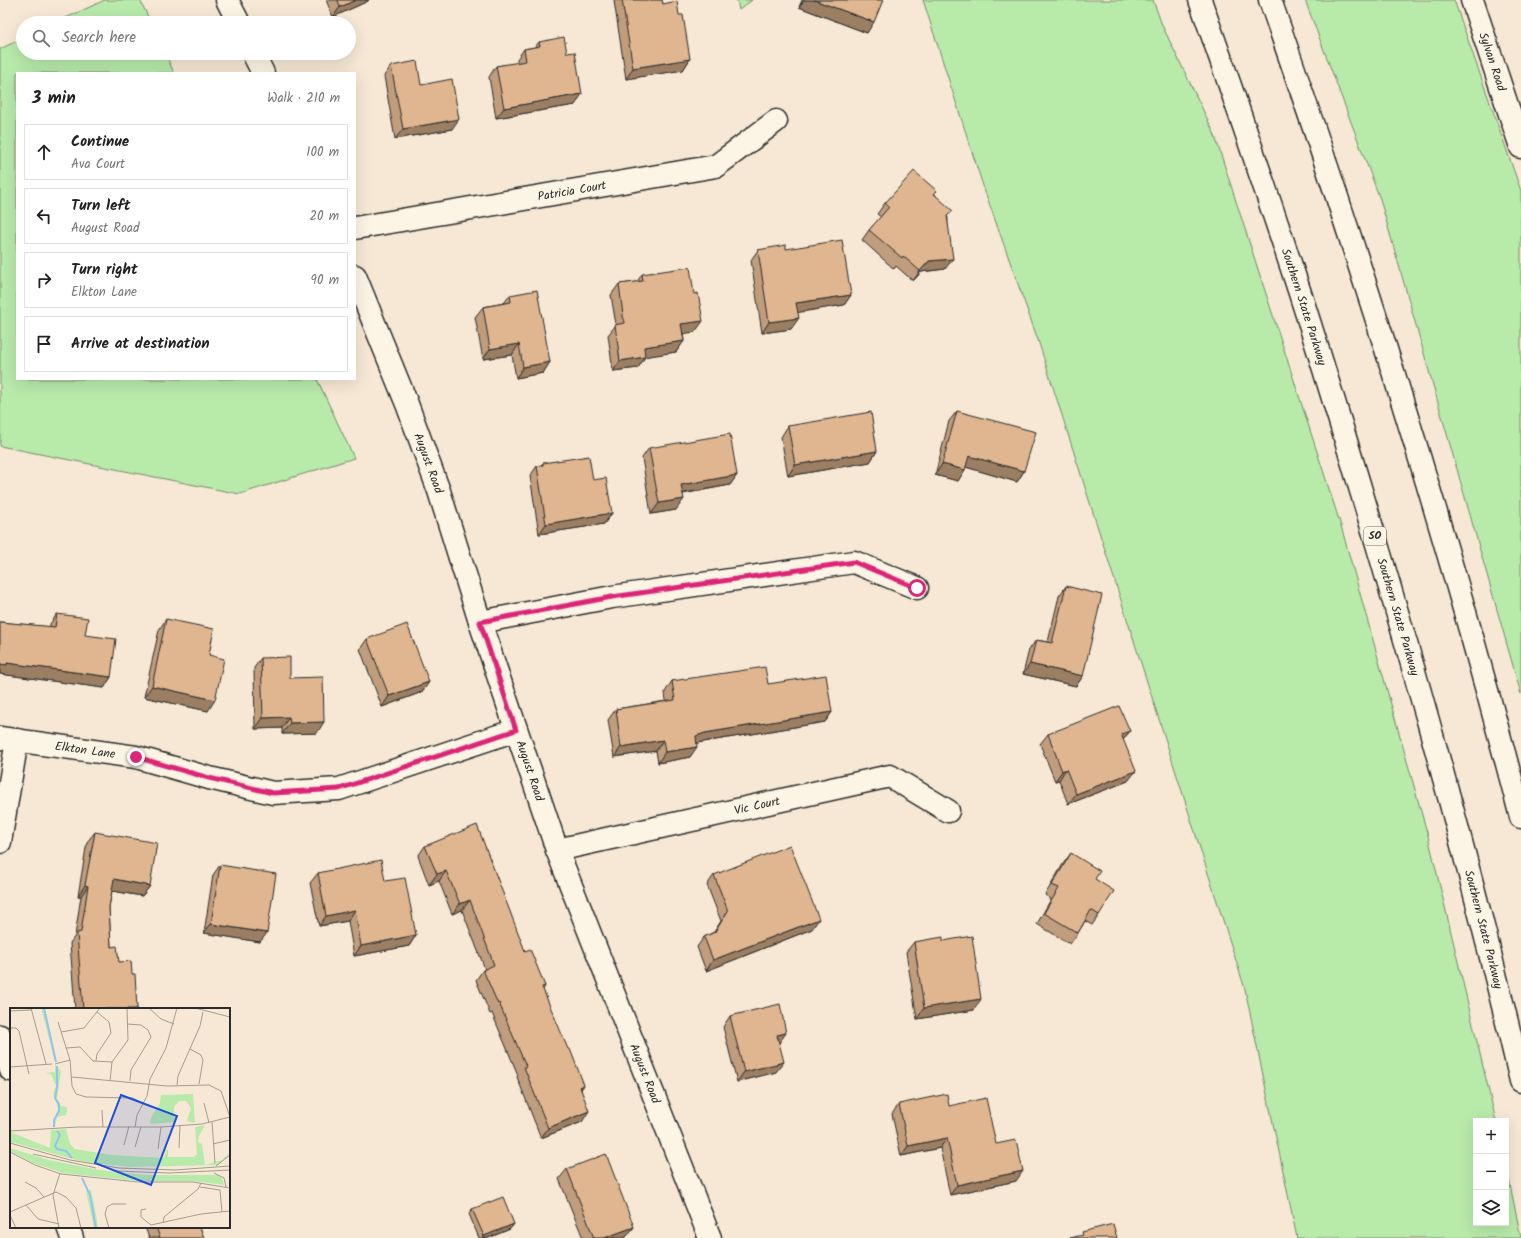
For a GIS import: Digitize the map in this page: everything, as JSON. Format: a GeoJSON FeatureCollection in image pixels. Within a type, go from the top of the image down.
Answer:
{"type":"FeatureCollection","features":[{"type":"Feature","properties":{"kind":"main road"},"geometry":{"type":"LineString","coordinates":[[227,0],[235,16]]}},
{"type":"Feature","properties":{"kind":"main road","name":"Southern State Parkway"},"geometry":{"type":"LineString","coordinates":[[1200,0],[1298,285],[1368,514],[1433,736],[1492,960],[1521,1081]]}},
{"type":"Feature","properties":{"kind":"main road"},"geometry":{"type":"LineString","coordinates":[[1270,0],[1320,144],[1390,358],[1480,662],[1521,817]]}},
{"type":"Feature","properties":{"kind":"main road","name":"Sylvan Road"},"geometry":{"type":"LineString","coordinates":[[1472,0],[1521,147]]}},
{"type":"Feature","properties":{"kind":"main road"},"geometry":{"type":"LineString","coordinates":[[256,60],[262,72]]}},
{"type":"Feature","properties":{"kind":"main road","name":"Patricia Court"},"geometry":{"type":"LineString","coordinates":[[356,228],[716,166],[776,121]]}},
{"type":"Feature","properties":{"kind":"main road","name":"August Road"},"geometry":{"type":"LineString","coordinates":[[356,278],[415,426],[439,491],[480,622],[557,850],[710,1238]]}},
{"type":"Feature","properties":{"kind":"main road"},"geometry":{"type":"LineString","coordinates":[[480,622],[612,597],[854,562],[917,588]]}},
{"type":"Feature","properties":{"kind":"main road","name":"Elkton Lane"},"geometry":{"type":"LineString","coordinates":[[9,739],[136,757],[209,778],[273,793],[339,789],[516,730]]}},
{"type":"Feature","properties":{"kind":"main road"},"geometry":{"type":"LineString","coordinates":[[0,842],[9,739]]}},
{"type":"Feature","properties":{"kind":"main road","name":"Vic Court"},"geometry":{"type":"LineString","coordinates":[[557,850],[890,776],[948,812]]}},
{"type":"Feature","properties":{"kind":"main road"},"geometry":{"type":"LineString","coordinates":[[0,1036],[10,1067]]}},
{"type":"Feature","properties":{"kind":"main road"},"geometry":{"type":"LineString","coordinates":[[68,1228],[72,1238]]}},
{"type":"Feature","properties":{"kind":"green space"},"geometry":{"type":"Polygon","coordinates":[[[105,0],[140,0],[148,16],[70,16],[105,0]]]}},
{"type":"Feature","properties":{"kind":"green space"},"geometry":{"type":"Polygon","coordinates":[[[737,0],[752,0],[739,10],[737,0]]]}},
{"type":"Feature","properties":{"kind":"green space"},"geometry":{"type":"Polygon","coordinates":[[[923,0],[1153,0],[1162,25],[1214,133],[1341,526],[1428,836],[1495,1118],[1473,1118],[1473,1226],[1509,1226],[1509,1180],[1521,1238],[1297,1238],[1245,989],[1038,340],[984,189],[923,0]]]}},
{"type":"Feature","properties":{"kind":"green space"},"geometry":{"type":"Polygon","coordinates":[[[1305,0],[1454,0],[1521,191],[1521,694],[1380,199],[1305,0]]]}},
{"type":"Feature","properties":{"kind":"green space"},"geometry":{"type":"Polygon","coordinates":[[[16,41],[16,60],[168,60],[174,72],[16,72],[16,380],[317,380],[354,458],[240,494],[0,446],[0,49],[16,41]]]}},
{"type":"Feature","properties":{"kind":"building"},"geometry":{"type":"Polygon","coordinates":[[[338,0],[356,0],[340,7],[338,0]]]}},
{"type":"Feature","properties":{"kind":"building"},"geometry":{"type":"Polygon","coordinates":[[[622,0],[662,0],[663,4],[677,1],[679,15],[683,15],[690,59],[633,68],[622,0]]]}},
{"type":"Feature","properties":{"kind":"building"},"geometry":{"type":"Polygon","coordinates":[[[814,0],[883,0],[874,22],[814,0]]]}},
{"type":"Feature","properties":{"kind":"building"},"geometry":{"type":"Polygon","coordinates":[[[564,37],[567,53],[575,52],[582,94],[504,108],[496,66],[526,61],[524,49],[540,46],[539,42],[564,37]]]}},
{"type":"Feature","properties":{"kind":"building"},"geometry":{"type":"Polygon","coordinates":[[[417,61],[421,85],[452,79],[459,119],[403,129],[391,66],[417,61]]]}},
{"type":"Feature","properties":{"kind":"building"},"geometry":{"type":"Polygon","coordinates":[[[914,171],[937,191],[934,194],[953,211],[947,216],[953,259],[929,261],[920,271],[869,230],[889,207],[885,203],[914,171]]]}},
{"type":"Feature","properties":{"kind":"building"},"geometry":{"type":"Polygon","coordinates":[[[842,240],[851,295],[796,303],[799,318],[769,322],[758,250],[786,245],[786,249],[842,240]]]}},
{"type":"Feature","properties":{"kind":"building"},"geometry":{"type":"Polygon","coordinates":[[[690,267],[694,294],[698,293],[703,321],[681,324],[684,341],[644,347],[645,357],[620,361],[615,325],[624,323],[619,284],[643,281],[642,274],[690,267]]]}},
{"type":"Feature","properties":{"kind":"building"},"geometry":{"type":"Polygon","coordinates":[[[537,290],[550,362],[523,367],[519,344],[490,349],[483,307],[511,302],[510,295],[537,290]]]}},
{"type":"Feature","properties":{"kind":"building"},"geometry":{"type":"Polygon","coordinates":[[[957,411],[1036,432],[1024,471],[969,456],[965,470],[942,464],[957,411]]]}},
{"type":"Feature","properties":{"kind":"building"},"geometry":{"type":"Polygon","coordinates":[[[871,412],[877,451],[795,465],[788,426],[871,412]]]}},
{"type":"Feature","properties":{"kind":"building"},"geometry":{"type":"Polygon","coordinates":[[[730,434],[737,475],[681,485],[684,499],[659,503],[649,448],[730,434]]]}},
{"type":"Feature","properties":{"kind":"building"},"geometry":{"type":"Polygon","coordinates":[[[589,456],[593,480],[606,478],[612,513],[546,524],[537,466],[543,465],[543,463],[589,456]]]}},
{"type":"Feature","properties":{"kind":"building"},"geometry":{"type":"Polygon","coordinates":[[[1066,586],[1102,595],[1083,676],[1030,664],[1036,640],[1052,643],[1066,586]]]}},
{"type":"Feature","properties":{"kind":"building"},"geometry":{"type":"Polygon","coordinates":[[[57,614],[88,618],[85,635],[116,639],[111,677],[7,663],[7,665],[0,664],[0,622],[55,627],[57,614]]]}},
{"type":"Feature","properties":{"kind":"building"},"geometry":{"type":"Polygon","coordinates":[[[166,619],[214,629],[209,655],[224,659],[215,700],[152,686],[166,619]]]}},
{"type":"Feature","properties":{"kind":"building"},"geometry":{"type":"Polygon","coordinates":[[[407,624],[429,682],[389,696],[367,639],[407,624]]]}},
{"type":"Feature","properties":{"kind":"building"},"geometry":{"type":"Polygon","coordinates":[[[290,657],[290,678],[323,677],[324,722],[290,723],[289,717],[263,718],[261,658],[290,657]]]}},
{"type":"Feature","properties":{"kind":"building"},"geometry":{"type":"Polygon","coordinates":[[[765,667],[768,684],[826,675],[832,712],[705,733],[696,736],[697,747],[665,752],[663,740],[621,747],[616,709],[675,700],[672,681],[765,667]]]}},
{"type":"Feature","properties":{"kind":"building"},"geometry":{"type":"Polygon","coordinates":[[[1119,706],[1130,731],[1121,734],[1136,771],[1076,794],[1066,769],[1062,771],[1048,734],[1119,706]]]}},
{"type":"Feature","properties":{"kind":"building"},"geometry":{"type":"Polygon","coordinates":[[[477,825],[525,951],[530,949],[545,986],[542,987],[568,1049],[570,1049],[584,1085],[580,1087],[589,1111],[548,1128],[524,1067],[526,1066],[483,970],[494,965],[470,900],[460,904],[446,871],[437,874],[425,846],[477,825]]]}},
{"type":"Feature","properties":{"kind":"building"},"geometry":{"type":"Polygon","coordinates":[[[95,832],[157,843],[150,886],[114,879],[109,907],[111,947],[117,946],[119,962],[131,961],[132,974],[135,974],[137,1008],[83,1008],[77,933],[81,932],[88,886],[85,885],[95,832]]]}},
{"type":"Feature","properties":{"kind":"building"},"geometry":{"type":"Polygon","coordinates":[[[790,845],[819,919],[713,960],[704,937],[715,932],[728,911],[714,875],[790,845]]]}},
{"type":"Feature","properties":{"kind":"building"},"geometry":{"type":"Polygon","coordinates":[[[1071,853],[1100,871],[1095,879],[1114,891],[1099,915],[1091,910],[1078,933],[1044,913],[1059,888],[1052,885],[1071,853]]]}},
{"type":"Feature","properties":{"kind":"building"},"geometry":{"type":"Polygon","coordinates":[[[381,860],[385,881],[405,878],[416,935],[361,946],[355,910],[326,916],[318,873],[381,860]]]}},
{"type":"Feature","properties":{"kind":"building"},"geometry":{"type":"Polygon","coordinates":[[[220,865],[276,874],[267,933],[211,924],[220,865]]]}},
{"type":"Feature","properties":{"kind":"building"},"geometry":{"type":"Polygon","coordinates":[[[972,936],[981,999],[924,1008],[914,942],[943,937],[943,941],[972,936]]]}},
{"type":"Feature","properties":{"kind":"building"},"geometry":{"type":"Polygon","coordinates":[[[780,1004],[786,1033],[777,1035],[784,1062],[744,1072],[730,1016],[780,1004]]]}},
{"type":"Feature","properties":{"kind":"building"},"geometry":{"type":"Polygon","coordinates":[[[947,1094],[949,1106],[986,1098],[996,1144],[1016,1140],[1023,1171],[957,1185],[947,1138],[908,1146],[899,1104],[947,1094]]]}},
{"type":"Feature","properties":{"kind":"building"},"geometry":{"type":"Polygon","coordinates":[[[606,1154],[634,1227],[604,1238],[594,1238],[567,1169],[606,1154]]]}},
{"type":"Feature","properties":{"kind":"building"},"geometry":{"type":"Polygon","coordinates":[[[503,1197],[514,1224],[484,1236],[472,1209],[503,1197]]]}},
{"type":"Feature","properties":{"kind":"building"},"geometry":{"type":"Polygon","coordinates":[[[1113,1224],[1117,1238],[1070,1238],[1083,1235],[1082,1232],[1113,1224]]]}},
{"type":"Feature","properties":{"kind":"building"},"geometry":{"type":"Polygon","coordinates":[[[156,1228],[200,1228],[204,1238],[160,1238],[156,1228]]]}},
{"type":"Feature","properties":{"kind":"route"},"geometry":{"type":"LineString","coordinates":[[136,757],[209,778],[273,793],[339,789],[516,730],[480,622],[612,597],[854,562],[917,588]]}}]}
